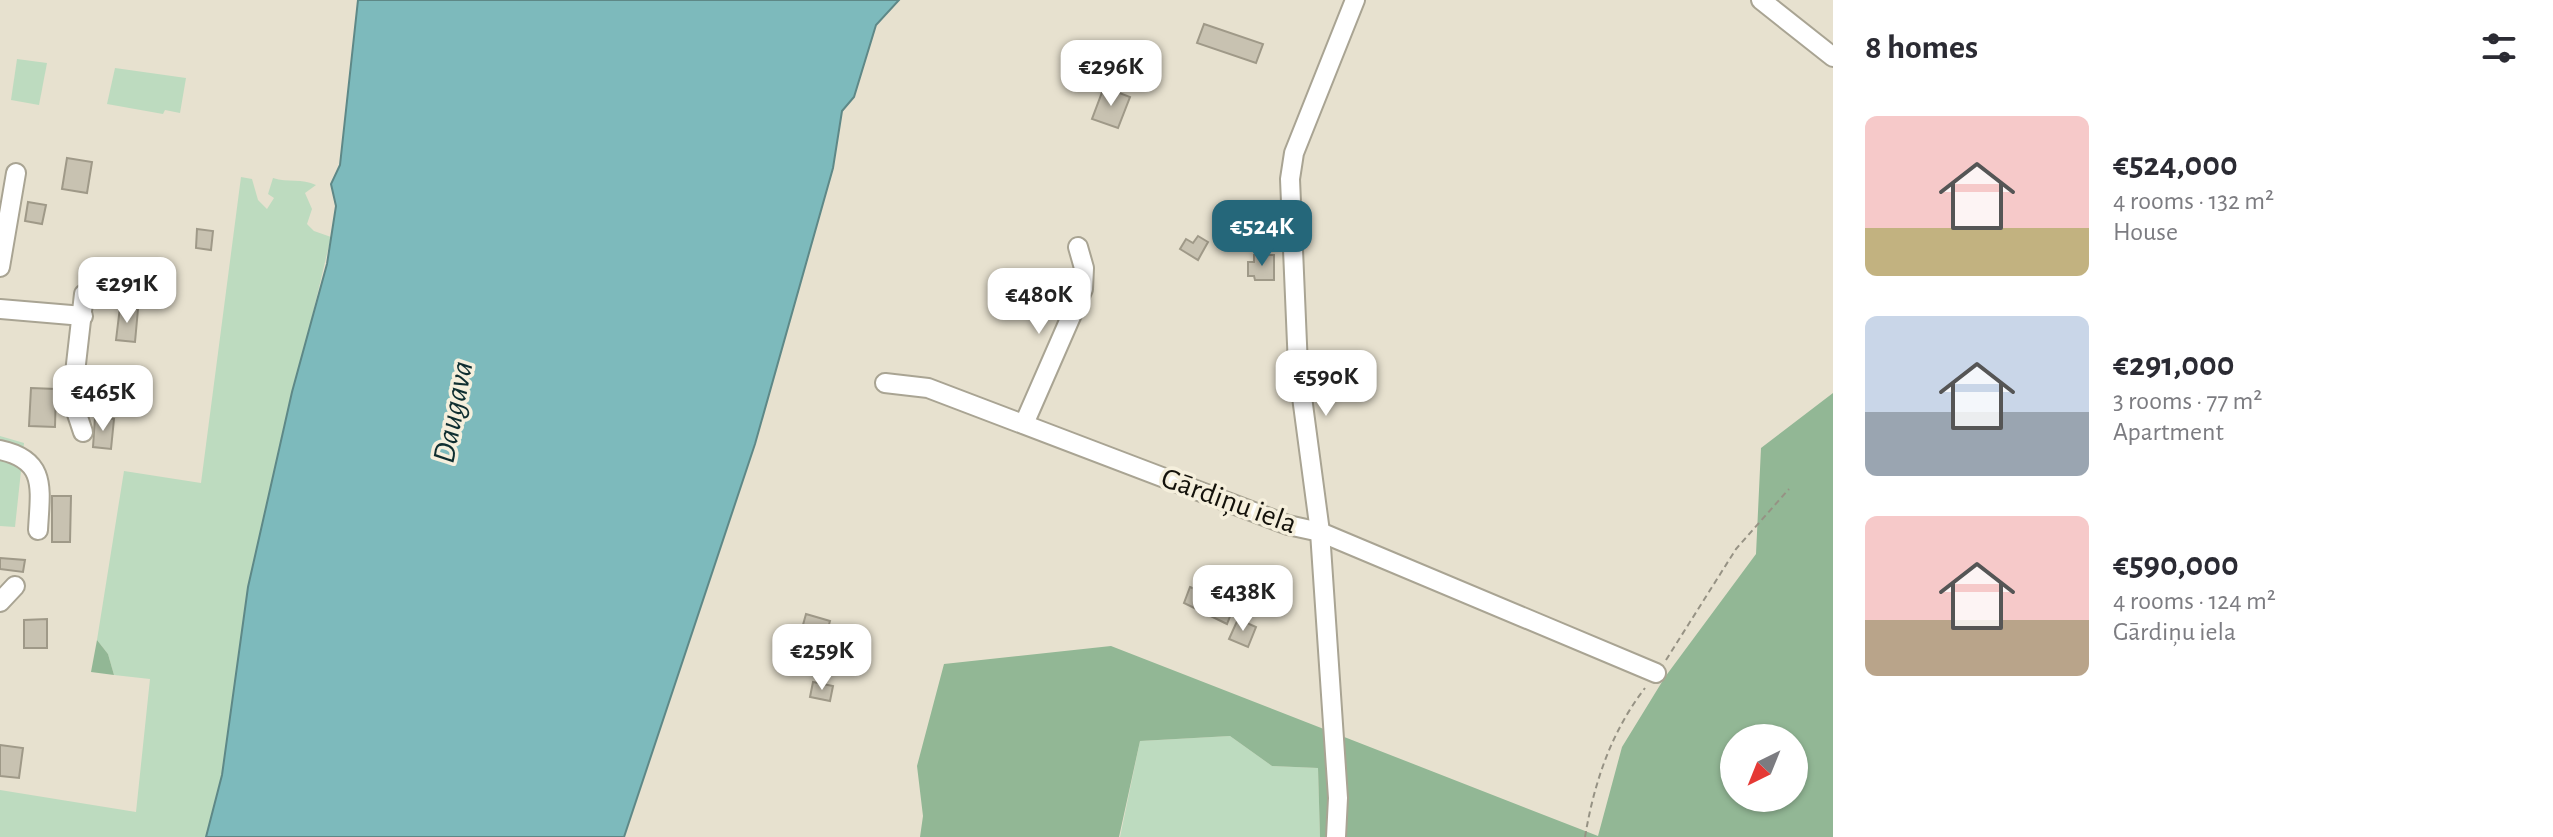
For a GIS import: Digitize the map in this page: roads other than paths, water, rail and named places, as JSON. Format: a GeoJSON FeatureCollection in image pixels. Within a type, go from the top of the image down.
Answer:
{"type":"FeatureCollection","features":[{"type":"Feature","properties":{"kind":"street"},"geometry":{"type":"LineString","coordinates":[[1336,837],[1338,798],[1320,532],[1298,367],[1290,179],[1294,153],[1355,0]]}},
{"type":"Feature","properties":{"kind":"street"},"geometry":{"type":"LineString","coordinates":[[1761,0],[1833,57]]}},
{"type":"Feature","properties":{"kind":"street"},"geometry":{"type":"LineString","coordinates":[[0,267],[16,173]]}},
{"type":"Feature","properties":{"kind":"street"},"geometry":{"type":"LineString","coordinates":[[1024,424],[1083,289],[1084,268],[1078,247]]}},
{"type":"Feature","properties":{"kind":"street"},"geometry":{"type":"LineString","coordinates":[[83,432],[72,399],[84,294]]}},
{"type":"Feature","properties":{"kind":"street"},"geometry":{"type":"LineString","coordinates":[[0,309],[83,316]]}},
{"type":"Feature","properties":{"kind":"street","name":"Gārdiņu iela"},"geometry":{"type":"LineString","coordinates":[[885,383],[928,388],[1288,525],[1320,532],[1656,673]]}},
{"type":"Feature","properties":{"kind":"street"},"geometry":{"type":"LineString","coordinates":[[0,450],[20,454],[31,464],[40,483],[38,530]]}},
{"type":"Feature","properties":{"kind":"street"},"geometry":{"type":"LineString","coordinates":[[0,602],[15,586]]}},
{"type":"Feature","properties":{"kind":"water","name":"Daugava"},"geometry":{"type":"Polygon","coordinates":[[[358,0],[899,0],[876,25],[854,97],[842,111],[833,168],[755,444],[624,837],[206,837],[222,775],[248,587],[292,392],[327,264],[336,206],[331,184],[340,165],[358,0]]]}}]}
